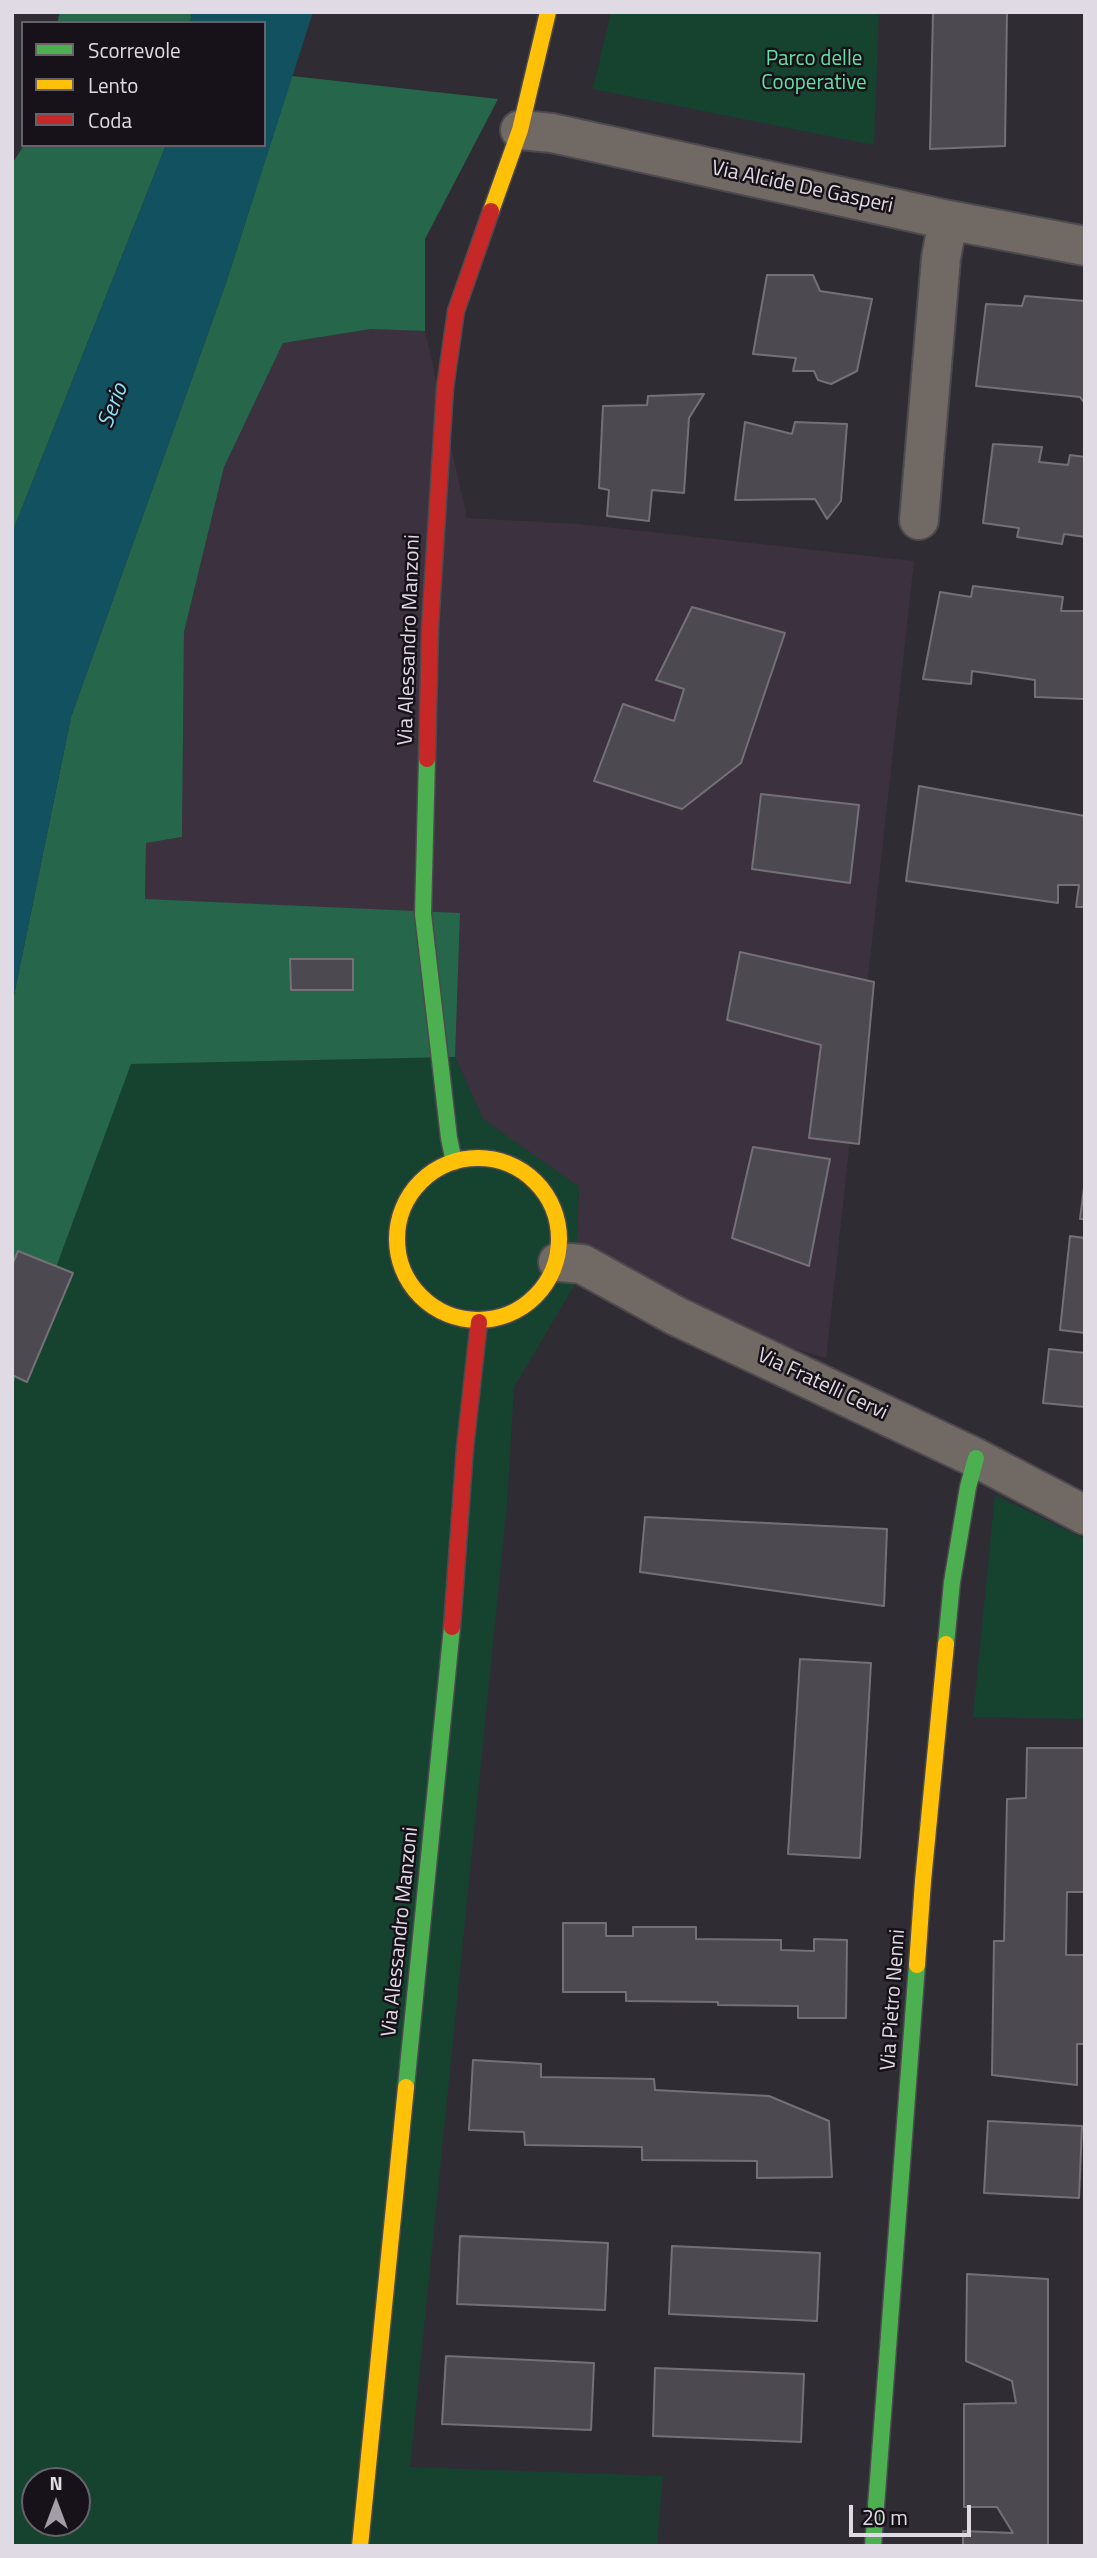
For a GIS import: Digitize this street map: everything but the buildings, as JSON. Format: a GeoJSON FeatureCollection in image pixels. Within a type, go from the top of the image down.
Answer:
{"type":"FeatureCollection","features":[{"type":"Feature","properties":{"kind":"street","name":"Via Alessandro Manzoni"},"geometry":{"type":"LineString","coordinates":[[454,1162],[423,914],[430,628],[443,414],[456,311],[520,130],[548,12]]}},
{"type":"Feature","properties":{"kind":"street","name":"Via Alcide De Gasperi"},"geometry":{"type":"LineString","coordinates":[[520,130],[552,133],[948,220],[1085,246]]}},
{"type":"Feature","properties":{"kind":"street"},"geometry":{"type":"LineString","coordinates":[[919,520],[941,258],[948,220]]}},
{"type":"Feature","properties":{"kind":"street"},"geometry":{"type":"LineString","coordinates":[[475,1157],[498,1160],[518,1168],[536,1181],[549,1198],[558,1219],[558,1262],[541,1293],[513,1314],[479,1322],[453,1318],[430,1306],[412,1288],[400,1265],[396,1240],[400,1214],[412,1191],[430,1173],[454,1162],[475,1157]]}},
{"type":"Feature","properties":{"kind":"street","name":"Via Fratelli Cervi"},"geometry":{"type":"LineString","coordinates":[[558,1262],[582,1264],[676,1316],[976,1458],[1085,1515]]}},
{"type":"Feature","properties":{"kind":"street","name":"Via Alessandro Manzoni"},"geometry":{"type":"LineString","coordinates":[[360,2546],[449,1665],[465,1448],[479,1322]]}},
{"type":"Feature","properties":{"kind":"street","name":"Via Pietro Nenni"},"geometry":{"type":"LineString","coordinates":[[873,2546],[923,1881],[952,1582],[968,1487],[976,1458]]}},
{"type":"Feature","properties":{"kind":"shaded area"},"geometry":{"type":"Polygon","coordinates":[[[371,329],[425,331],[467,518],[578,524],[914,561],[826,1358],[575,1284],[579,1187],[483,1119],[455,1057],[145,899],[146,843],[182,837],[184,632],[224,467],[283,343],[371,329]]]}},
{"type":"Feature","properties":{"kind":"green space"},"geometry":{"type":"Polygon","coordinates":[[[60,12],[192,12],[190,21],[58,21],[60,12]]]}},
{"type":"Feature","properties":{"kind":"green space","name":"Parco delle Cooperative"},"geometry":{"type":"Polygon","coordinates":[[[611,12],[879,12],[874,145],[593,89],[611,12]]]}},
{"type":"Feature","properties":{"kind":"green space"},"geometry":{"type":"Polygon","coordinates":[[[292,76],[498,99],[425,239],[425,331],[371,329],[283,343],[224,467],[184,632],[182,837],[146,843],[145,899],[460,913],[455,1057],[131,1064],[12,1387],[12,1005],[71,717],[227,280],[292,76]]]}},
{"type":"Feature","properties":{"kind":"green space"},"geometry":{"type":"Polygon","coordinates":[[[23,147],[165,147],[12,533],[12,164],[23,147]]]}},
{"type":"Feature","properties":{"kind":"green space"},"geometry":{"type":"Polygon","coordinates":[[[455,1057],[483,1119],[579,1187],[575,1284],[514,1387],[507,1504],[410,2467],[663,2476],[657,2546],[12,2546],[12,1387],[131,1064],[455,1057]]]}},
{"type":"Feature","properties":{"kind":"green space"},"geometry":{"type":"Polygon","coordinates":[[[995,1495],[1085,1539],[1085,1719],[973,1717],[995,1495]]]}},
{"type":"Feature","properties":{"kind":"water","name":"Serio"},"geometry":{"type":"Polygon","coordinates":[[[192,12],[313,12],[227,280],[71,717],[12,1005],[12,533],[165,147],[266,147],[266,21],[190,21],[192,12]]]}},
{"type":"Feature","properties":{"kind":"traffic: fast"},"geometry":{"type":"LineString","coordinates":[[427,759],[423,914],[454,1162]]}},
{"type":"Feature","properties":{"kind":"traffic: fast"},"geometry":{"type":"LineString","coordinates":[[946,1644],[952,1582],[968,1487],[976,1458]]}},
{"type":"Feature","properties":{"kind":"traffic: fast"},"geometry":{"type":"LineString","coordinates":[[406,2087],[452,1627]]}},
{"type":"Feature","properties":{"kind":"traffic: fast"},"geometry":{"type":"LineString","coordinates":[[873,2546],[917,1965]]}},
{"type":"Feature","properties":{"kind":"traffic: slow"},"geometry":{"type":"LineString","coordinates":[[491,211],[520,130],[548,12]]}},
{"type":"Feature","properties":{"kind":"traffic: slow"},"geometry":{"type":"LineString","coordinates":[[478,1158],[509,1164],[536,1181],[553,1208],[559,1239],[553,1270],[536,1297],[509,1314],[478,1320],[447,1314],[420,1297],[403,1270],[397,1239],[403,1208],[420,1181],[447,1164],[478,1158]]}},
{"type":"Feature","properties":{"kind":"traffic: slow"},"geometry":{"type":"LineString","coordinates":[[917,1965],[946,1644]]}},
{"type":"Feature","properties":{"kind":"traffic: slow"},"geometry":{"type":"LineString","coordinates":[[360,2546],[406,2087]]}},
{"type":"Feature","properties":{"kind":"traffic: jam"},"geometry":{"type":"LineString","coordinates":[[427,759],[430,628],[445,388],[456,311],[491,211]]}},
{"type":"Feature","properties":{"kind":"traffic: jam"},"geometry":{"type":"LineString","coordinates":[[452,1627],[465,1448],[479,1322]]}}]}
